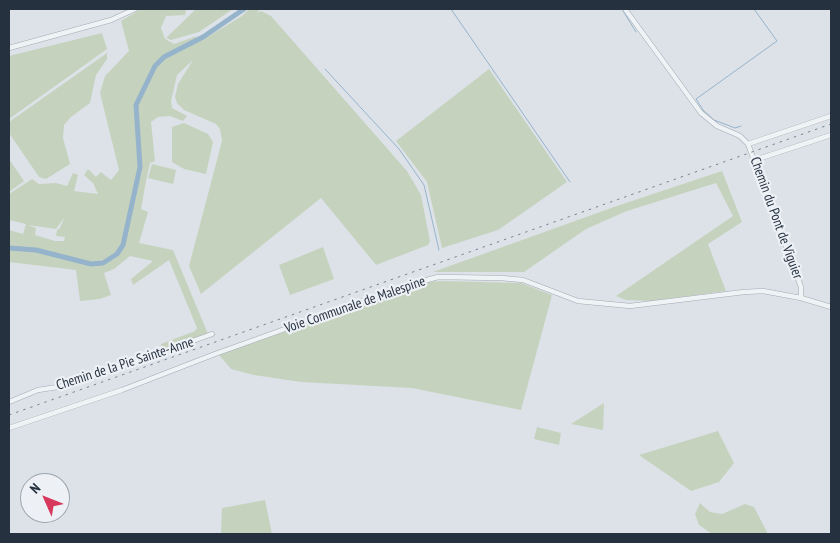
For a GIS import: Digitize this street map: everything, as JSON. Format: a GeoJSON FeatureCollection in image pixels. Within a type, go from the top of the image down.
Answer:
{"type":"FeatureCollection","features":[{"type":"Feature","properties":{"kind":"street"},"geometry":{"type":"LineString","coordinates":[[9,48],[111,20],[135,9]]}},
{"type":"Feature","properties":{"kind":"street","name":"Chemin du Pont de Viguier"},"geometry":{"type":"LineString","coordinates":[[625,9],[701,113],[717,126],[740,136],[748,144],[801,287],[801,298]]}},
{"type":"Feature","properties":{"kind":"street"},"geometry":{"type":"LineString","coordinates":[[748,144],[831,116]]}},
{"type":"Feature","properties":{"kind":"street"},"geometry":{"type":"LineString","coordinates":[[754,160],[831,134]]}},
{"type":"Feature","properties":{"kind":"street","name":"Voie Communale de Malespine"},"geometry":{"type":"LineString","coordinates":[[9,428],[122,390],[215,354],[378,296],[438,277],[523,280],[578,300],[630,306],[744,292],[777,293],[831,307]]}},
{"type":"Feature","properties":{"kind":"street","name":"Chemin de la Pie Sainte-Anne"},"geometry":{"type":"LineString","coordinates":[[9,402],[38,390],[70,385],[212,334]]}},
{"type":"Feature","properties":{"kind":"green space"},"geometry":{"type":"Polygon","coordinates":[[[141,9],[186,9],[185,15],[166,16],[161,28],[165,39],[174,44],[194,37],[209,36],[242,16],[249,9],[260,9],[257,13],[261,11],[271,16],[407,171],[421,195],[430,241],[428,245],[376,265],[321,198],[201,294],[189,266],[222,141],[220,129],[216,124],[184,110],[177,103],[175,97],[178,84],[193,60],[177,75],[171,101],[172,108],[187,116],[183,121],[170,116],[158,117],[151,122],[155,161],[150,163],[146,181],[141,209],[148,212],[139,243],[173,250],[208,334],[163,350],[161,344],[195,331],[197,328],[169,260],[133,285],[131,279],[153,261],[130,256],[114,269],[104,273],[111,295],[100,299],[80,301],[76,270],[9,262],[9,230],[23,234],[26,224],[9,220],[9,194],[32,179],[39,184],[56,183],[67,186],[73,173],[78,175],[74,191],[98,194],[93,183],[84,175],[88,169],[96,177],[101,172],[111,180],[119,170],[100,93],[105,76],[129,51],[121,21],[141,9]],[[64,218],[56,229],[28,225],[36,228],[35,235],[55,241],[64,241],[65,237],[56,236],[57,230],[60,228],[64,218]]]}},
{"type":"Feature","properties":{"kind":"green space"},"geometry":{"type":"Polygon","coordinates":[[[196,9],[233,9],[199,32],[171,40],[166,38],[196,9]]]}},
{"type":"Feature","properties":{"kind":"green space"},"geometry":{"type":"Polygon","coordinates":[[[102,33],[107,49],[9,119],[9,56],[102,33]]]}},
{"type":"Feature","properties":{"kind":"green space"},"geometry":{"type":"Polygon","coordinates":[[[107,53],[107,59],[96,75],[90,103],[71,117],[64,125],[63,138],[70,164],[46,179],[39,177],[9,133],[9,122],[107,53]]]}},
{"type":"Feature","properties":{"kind":"green space"},"geometry":{"type":"Polygon","coordinates":[[[489,69],[567,182],[498,230],[442,248],[427,182],[396,141],[489,69]]]}},
{"type":"Feature","properties":{"kind":"green space"},"geometry":{"type":"Polygon","coordinates":[[[184,123],[208,134],[213,142],[206,174],[184,169],[172,162],[172,127],[184,123]]]}},
{"type":"Feature","properties":{"kind":"green space"},"geometry":{"type":"Polygon","coordinates":[[[9,159],[24,181],[9,192],[9,159]]]}},
{"type":"Feature","properties":{"kind":"green space"},"geometry":{"type":"Polygon","coordinates":[[[152,164],[176,170],[173,184],[148,178],[152,164]]]}},
{"type":"Feature","properties":{"kind":"green space"},"geometry":{"type":"Polygon","coordinates":[[[722,171],[742,222],[708,244],[726,291],[651,301],[626,300],[616,296],[733,216],[716,183],[627,211],[586,229],[524,272],[433,272],[614,207],[722,171]]]}},
{"type":"Feature","properties":{"kind":"green space"},"geometry":{"type":"Polygon","coordinates":[[[323,247],[334,279],[290,295],[279,265],[323,247]]]}},
{"type":"Feature","properties":{"kind":"green space"},"geometry":{"type":"Polygon","coordinates":[[[429,282],[521,283],[552,295],[521,410],[412,388],[301,382],[254,375],[231,369],[219,355],[383,297],[429,282]]]}},
{"type":"Feature","properties":{"kind":"green space"},"geometry":{"type":"Polygon","coordinates":[[[604,403],[603,430],[571,424],[604,403]]]}},
{"type":"Feature","properties":{"kind":"green space"},"geometry":{"type":"Polygon","coordinates":[[[537,427],[561,433],[559,445],[534,439],[537,427]]]}},
{"type":"Feature","properties":{"kind":"green space"},"geometry":{"type":"Polygon","coordinates":[[[718,431],[734,463],[719,482],[691,491],[639,455],[718,431]]]}},
{"type":"Feature","properties":{"kind":"green space"},"geometry":{"type":"Polygon","coordinates":[[[265,500],[272,534],[221,534],[222,508],[265,500]]]}},
{"type":"Feature","properties":{"kind":"green space"},"geometry":{"type":"Polygon","coordinates":[[[700,503],[710,512],[722,514],[745,504],[754,507],[768,534],[712,534],[699,525],[695,514],[700,503]]]}},
{"type":"Feature","properties":{"kind":"waterway"},"geometry":{"type":"LineString","coordinates":[[9,248],[36,250],[91,264],[103,263],[117,254],[123,245],[140,167],[136,105],[155,66],[164,57],[203,37],[244,9]]}},
{"type":"Feature","properties":{"kind":"waterway"},"geometry":{"type":"LineString","coordinates":[[451,9],[570,182]]}},
{"type":"Feature","properties":{"kind":"waterway"},"geometry":{"type":"LineString","coordinates":[[622,9],[636,32]]}},
{"type":"Feature","properties":{"kind":"waterway"},"geometry":{"type":"LineString","coordinates":[[741,126],[735,128],[714,120],[703,110],[696,99],[777,41],[754,9]]}},
{"type":"Feature","properties":{"kind":"waterway"},"geometry":{"type":"LineString","coordinates":[[325,69],[399,149],[424,185],[439,250]]}},
{"type":"Feature","properties":{"kind":"railway"},"geometry":{"type":"LineString","coordinates":[[9,415],[831,124]]}}]}
